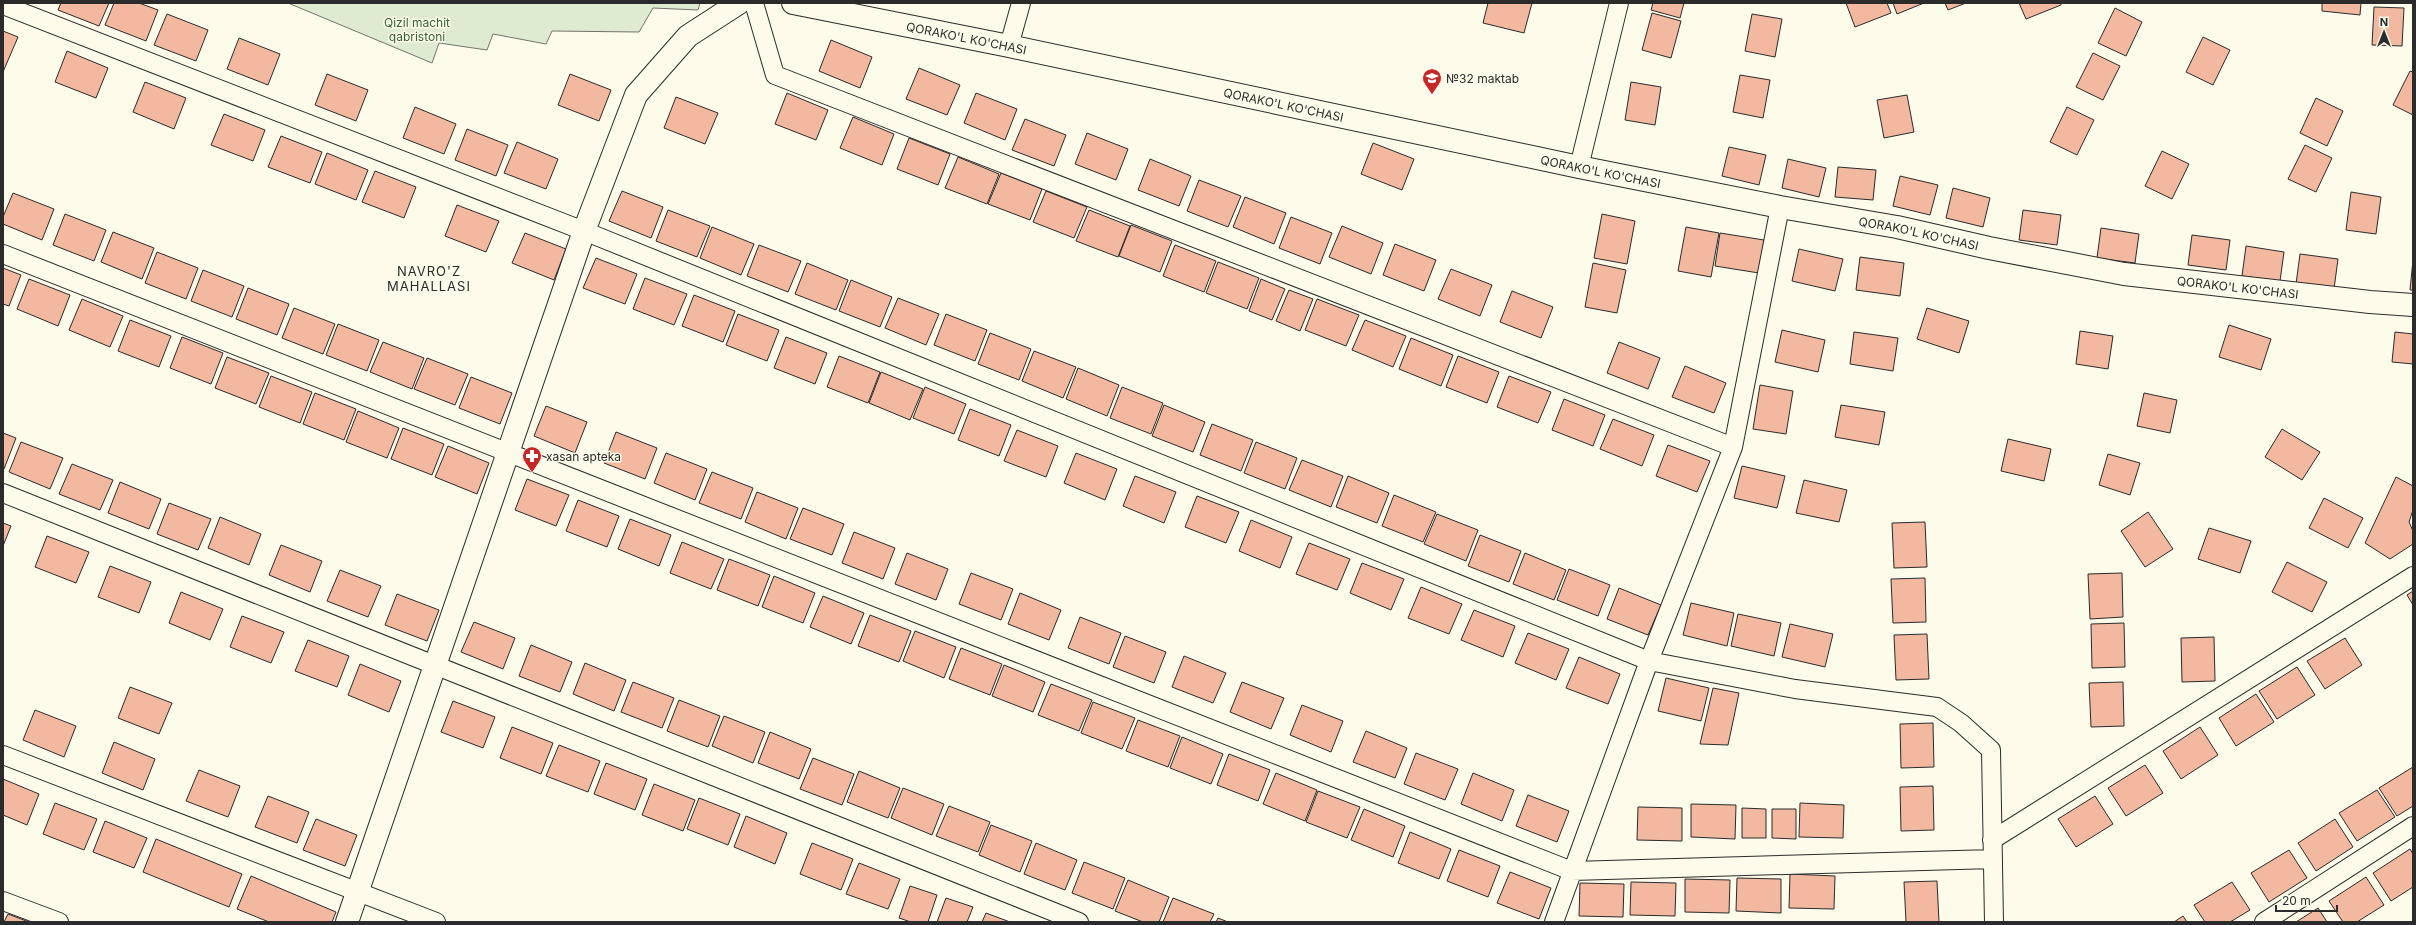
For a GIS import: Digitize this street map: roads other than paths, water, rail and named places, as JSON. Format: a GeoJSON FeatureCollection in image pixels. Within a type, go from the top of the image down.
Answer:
{"type":"FeatureCollection","features":[{"type":"Feature","properties":{"kind":"street"},"geometry":{"type":"LineString","coordinates":[[347,922],[584,231],[636,95],[688,36],[739,3]]}},
{"type":"Feature","properties":{"kind":"street"},"geometry":{"type":"LineString","coordinates":[[754,3],[775,75],[1733,447]]}},
{"type":"Feature","properties":{"kind":"street","name":"QORAKO'L KO'CHASI"},"geometry":{"type":"LineString","coordinates":[[793,3],[1009,46],[1579,167],[1780,207],[1897,228],[1988,248],[2124,274],[2370,302],[2413,305]]}},
{"type":"Feature","properties":{"kind":"street"},"geometry":{"type":"LineString","coordinates":[[1009,46],[1021,3]]}},
{"type":"Feature","properties":{"kind":"street"},"geometry":{"type":"LineString","coordinates":[[1579,167],[1619,3]]}},
{"type":"Feature","properties":{"kind":"street"},"geometry":{"type":"LineString","coordinates":[[3,5],[584,231],[1649,661],[1795,689],[1938,708],[1961,723],[1991,750],[1994,922]]}},
{"type":"Feature","properties":{"kind":"street"},"geometry":{"type":"LineString","coordinates":[[1554,922],[1649,661],[1733,447],[1780,207]]}},
{"type":"Feature","properties":{"kind":"street"},"geometry":{"type":"LineString","coordinates":[[3,254],[1572,871],[1993,858]]}},
{"type":"Feature","properties":{"kind":"street"},"geometry":{"type":"LineString","coordinates":[[3,493],[1079,922]]}},
{"type":"Feature","properties":{"kind":"street"},"geometry":{"type":"LineString","coordinates":[[1992,840],[2413,576]]}},
{"type":"Feature","properties":{"kind":"street"},"geometry":{"type":"LineString","coordinates":[[3,756],[436,922]]}},
{"type":"Feature","properties":{"kind":"street"},"geometry":{"type":"LineString","coordinates":[[2264,922],[2413,826]]}},
{"type":"Feature","properties":{"kind":"street"},"geometry":{"type":"LineString","coordinates":[[3,901],[59,922]]}},
{"type":"Feature","properties":{"kind":"place","name":"№32 maktab"},"geometry":{"type":"Point","coordinates":[1432,95]}},
{"type":"Feature","properties":{"kind":"place","name":"xasan apteka"},"geometry":{"type":"Point","coordinates":[532,473]}},
{"type":"Feature","properties":{"kind":"district","name":"NAVRO'Z MAHALLASI"},"geometry":{"type":"Point","coordinates":[429,278]}},
{"type":"Feature","properties":{"kind":"park label","name":"Qizil machit qabristoni"},"geometry":{"type":"Point","coordinates":[417,29]}}]}
